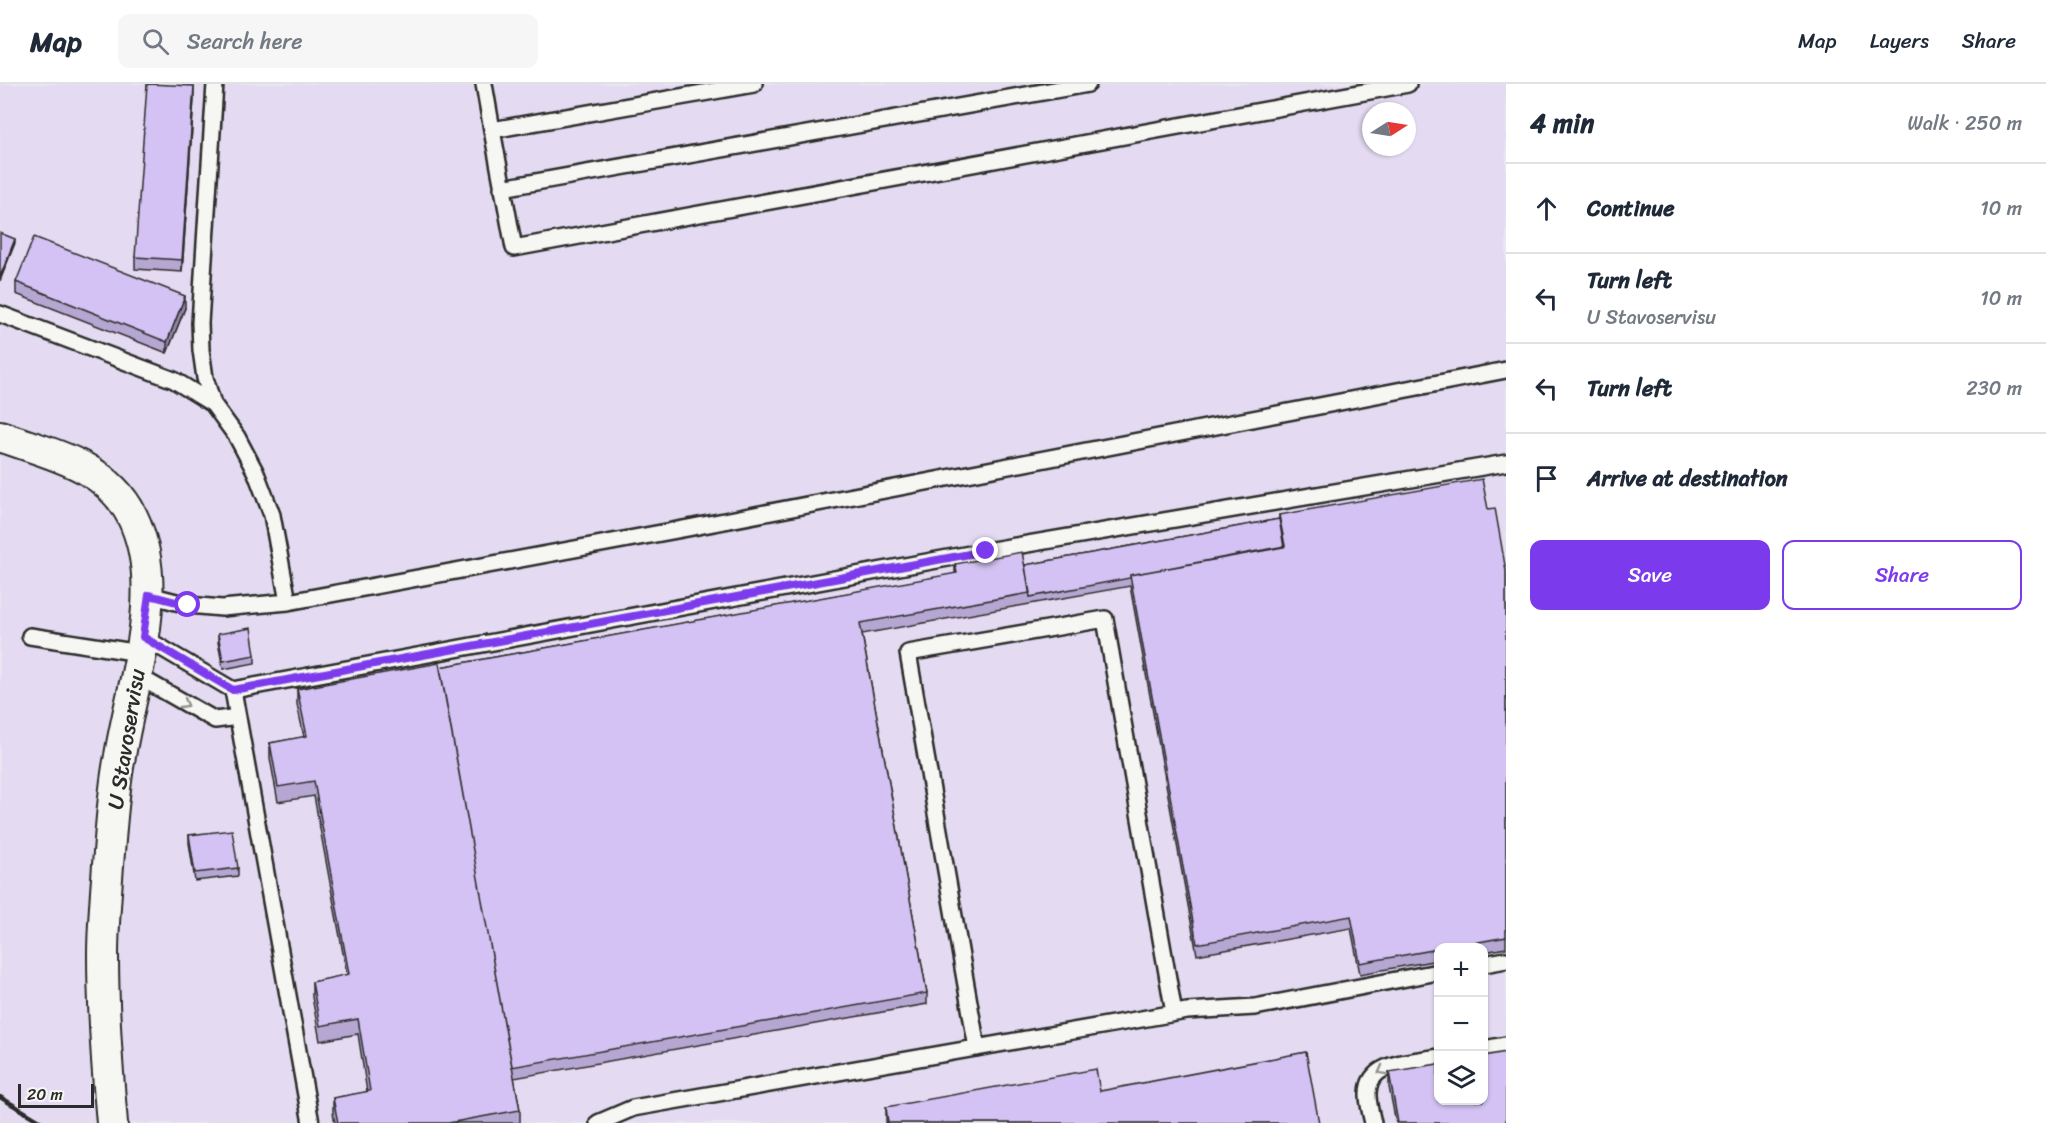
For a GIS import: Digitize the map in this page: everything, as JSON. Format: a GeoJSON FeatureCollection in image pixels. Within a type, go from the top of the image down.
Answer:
{"type":"FeatureCollection","features":[{"type":"Feature","properties":{"kind":"street","name":"U Stavoservisu"},"geometry":{"type":"LineString","coordinates":[[0,436],[82,466],[104,479],[132,516],[147,570],[149,595],[140,655],[119,758],[108,862],[104,942],[106,1053],[112,1123]]}},
{"type":"Feature","properties":{"kind":"lane"},"geometry":{"type":"LineString","coordinates":[[215,84],[200,323],[204,378],[213,404],[237,437],[256,473],[272,515],[288,602]]}},
{"type":"Feature","properties":{"kind":"lane"},"geometry":{"type":"LineString","coordinates":[[484,84],[514,248],[1406,84]]}},
{"type":"Feature","properties":{"kind":"lane"},"geometry":{"type":"LineString","coordinates":[[492,130],[754,84]]}},
{"type":"Feature","properties":{"kind":"lane"},"geometry":{"type":"LineString","coordinates":[[502,188],[1088,84]]}},
{"type":"Feature","properties":{"kind":"lane"},"geometry":{"type":"LineString","coordinates":[[0,314],[174,381],[213,404]]}},
{"type":"Feature","properties":{"kind":"lane"},"geometry":{"type":"LineString","coordinates":[[149,595],[188,605],[222,608],[288,602],[688,528],[1506,370]]}},
{"type":"Feature","properties":{"kind":"lane"},"geometry":{"type":"LineString","coordinates":[[30,636],[140,655],[233,690],[986,551],[1506,463]]}},
{"type":"Feature","properties":{"kind":"lane"},"geometry":{"type":"LineString","coordinates":[[976,1048],[908,653],[1105,619],[1174,1013]]}},
{"type":"Feature","properties":{"kind":"lane"},"geometry":{"type":"LineString","coordinates":[[140,655],[215,720],[238,717]]}},
{"type":"Feature","properties":{"kind":"lane"},"geometry":{"type":"LineString","coordinates":[[233,690],[311,1123]]}},
{"type":"Feature","properties":{"kind":"lane"},"geometry":{"type":"LineString","coordinates":[[1488,963],[1506,960]]}},
{"type":"Feature","properties":{"kind":"lane"},"geometry":{"type":"LineString","coordinates":[[598,1123],[633,1108],[1174,1013],[1255,1007],[1434,973]]}},
{"type":"Feature","properties":{"kind":"lane"},"geometry":{"type":"LineString","coordinates":[[1488,1048],[1506,1045]]}},
{"type":"Feature","properties":{"kind":"lane"},"geometry":{"type":"LineString","coordinates":[[1373,1123],[1368,1096],[1369,1084],[1374,1075],[1380,1069],[1390,1066],[1434,1058]]}},
{"type":"Feature","properties":{"kind":"shaded area"},"geometry":{"type":"Polygon","coordinates":[[[0,84],[1506,84],[1506,1123],[0,1123],[0,84]]]}},
{"type":"Feature","properties":{"kind":"building"},"geometry":{"type":"Polygon","coordinates":[[[147,84],[194,86],[182,260],[135,257],[147,84]]]}},
{"type":"Feature","properties":{"kind":"building"},"geometry":{"type":"Polygon","coordinates":[[[0,233],[15,239],[0,277],[0,233]]]}},
{"type":"Feature","properties":{"kind":"building"},"geometry":{"type":"Polygon","coordinates":[[[34,237],[185,296],[167,342],[16,282],[34,237]]]}},
{"type":"Feature","properties":{"kind":"building"},"geometry":{"type":"Polygon","coordinates":[[[1482,479],[1488,509],[1495,508],[1506,571],[1506,937],[1473,943],[1434,943],[1434,950],[1360,963],[1351,916],[1197,944],[1130,575],[1285,546],[1279,515],[1482,479]]]}},
{"type":"Feature","properties":{"kind":"building"},"geometry":{"type":"Polygon","coordinates":[[[1279,519],[1284,547],[1130,575],[1130,578],[1030,597],[1025,565],[1279,519]]]}},
{"type":"Feature","properties":{"kind":"building"},"geometry":{"type":"Polygon","coordinates":[[[1022,552],[1030,593],[860,623],[927,993],[512,1067],[440,667],[957,573],[955,564],[1022,552]]]}},
{"type":"Feature","properties":{"kind":"building"},"geometry":{"type":"Polygon","coordinates":[[[251,628],[255,655],[223,661],[218,634],[251,628]]]}},
{"type":"Feature","properties":{"kind":"building"},"geometry":{"type":"Polygon","coordinates":[[[439,663],[520,1110],[448,1123],[338,1123],[333,1098],[370,1091],[358,1019],[320,1026],[312,982],[349,974],[314,781],[278,787],[270,743],[307,736],[297,689],[439,663]]]}},
{"type":"Feature","properties":{"kind":"building"},"geometry":{"type":"Polygon","coordinates":[[[232,830],[238,868],[195,873],[189,835],[232,830]]]}},
{"type":"Feature","properties":{"kind":"building"},"geometry":{"type":"Polygon","coordinates":[[[1306,1052],[1319,1123],[888,1123],[886,1107],[1096,1069],[1100,1091],[1306,1052]]]}},
{"type":"Feature","properties":{"kind":"building"},"geometry":{"type":"Polygon","coordinates":[[[1506,1052],[1506,1123],[1398,1123],[1389,1072],[1434,1065],[1434,1105],[1488,1105],[1488,1055],[1506,1052]]]}},
{"type":"Feature","properties":{"kind":"railway"},"geometry":{"type":"LineString","coordinates":[[0,1097],[43,1123]]}},
{"type":"Feature","properties":{"kind":"route"},"geometry":{"type":"LineString","coordinates":[[188,605],[149,595],[143,637],[233,690],[986,551]]}}]}
